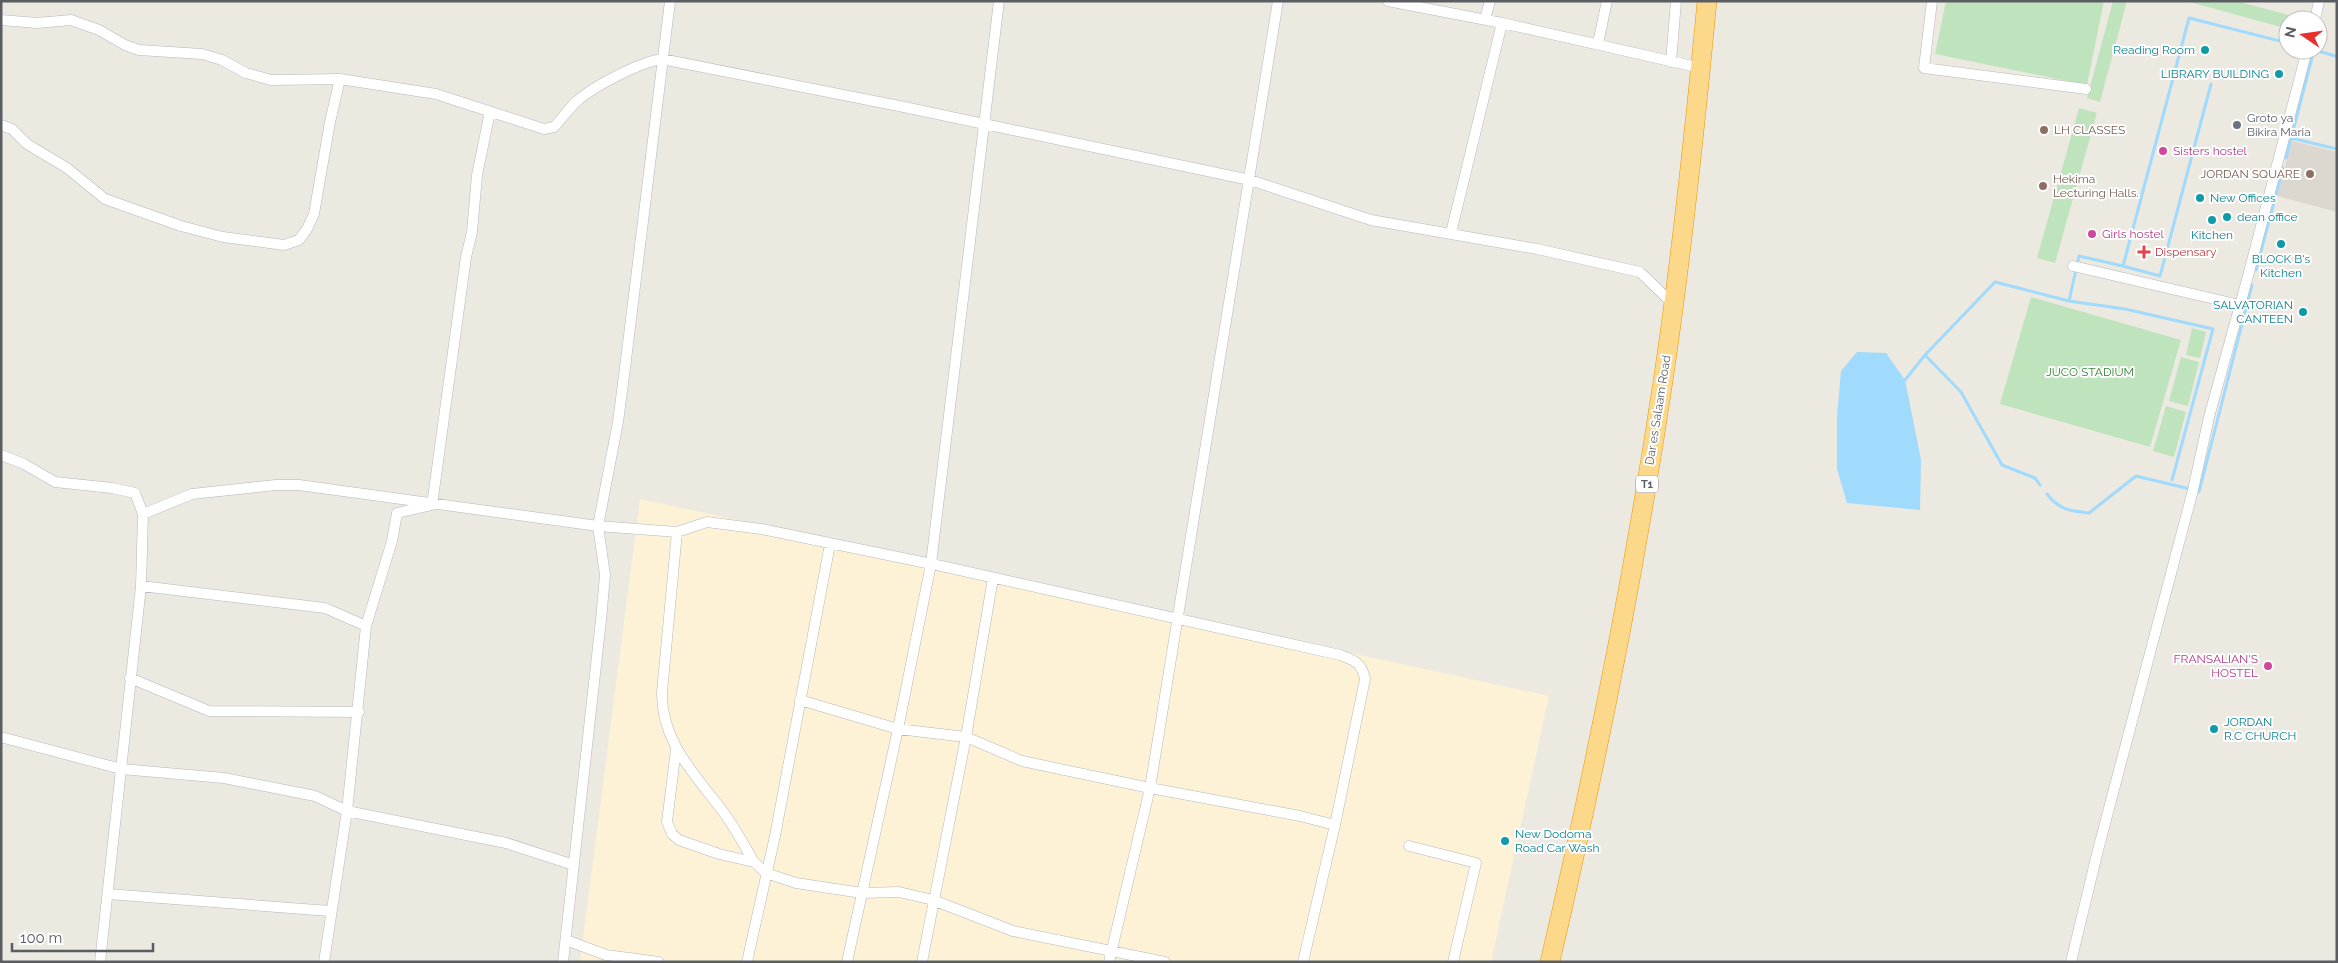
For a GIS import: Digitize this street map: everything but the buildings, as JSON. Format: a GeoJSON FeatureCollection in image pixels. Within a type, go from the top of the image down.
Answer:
{"type":"FeatureCollection","features":[{"type":"Feature","properties":{"kind":"highway","name":"Dar es Salaam Road"},"geometry":{"type":"LineString","coordinates":[[1550,962],[1623,618],[1662,389],[1701,68],[1707,1]]}},
{"type":"Feature","properties":{"kind":"street"},"geometry":{"type":"LineString","coordinates":[[563,962],[603,602],[605,574],[598,526],[618,422],[670,1]]}},
{"type":"Feature","properties":{"kind":"street"},"geometry":{"type":"LineString","coordinates":[[847,962],[898,729],[931,564],[999,1]]}},
{"type":"Feature","properties":{"kind":"street"},"geometry":{"type":"LineString","coordinates":[[1110,957],[1150,788],[1278,1]]}},
{"type":"Feature","properties":{"kind":"street"},"geometry":{"type":"LineString","coordinates":[[1388,1],[1502,22],[1701,68]]}},
{"type":"Feature","properties":{"kind":"street"},"geometry":{"type":"LineString","coordinates":[[1485,19],[1490,1]]}},
{"type":"Feature","properties":{"kind":"street"},"geometry":{"type":"LineString","coordinates":[[1598,43],[1607,1]]}},
{"type":"Feature","properties":{"kind":"street"},"geometry":{"type":"LineString","coordinates":[[1671,62],[1676,1]]}},
{"type":"Feature","properties":{"kind":"street"},"geometry":{"type":"LineString","coordinates":[[1932,1],[1924,68],[2086,89]]}},
{"type":"Feature","properties":{"kind":"street"},"geometry":{"type":"LineString","coordinates":[[1,20],[31,24],[71,20],[99,30],[138,50],[202,54],[222,60],[246,73],[271,80],[340,79],[436,94],[460,100],[538,128],[551,129],[581,98],[642,64],[662,59],[1250,180],[1371,220],[1537,249],[1640,272],[1673,304]]}},
{"type":"Feature","properties":{"kind":"street"},"geometry":{"type":"LineString","coordinates":[[1451,233],[1502,22]]}},
{"type":"Feature","properties":{"kind":"street"},"geometry":{"type":"LineString","coordinates":[[2071,962],[2098,850],[2194,490],[2209,417],[2304,60]]}},
{"type":"Feature","properties":{"kind":"street"},"geometry":{"type":"LineString","coordinates":[[1,125],[12,130],[27,144],[67,168],[105,199],[206,233],[284,245],[299,240],[314,214],[330,122],[340,79]]}},
{"type":"Feature","properties":{"kind":"street"},"geometry":{"type":"LineString","coordinates":[[432,505],[466,257],[472,232],[477,175],[490,112]]}},
{"type":"Feature","properties":{"kind":"street"},"geometry":{"type":"LineString","coordinates":[[2073,266],[2240,305]]}},
{"type":"Feature","properties":{"kind":"street"},"geometry":{"type":"LineString","coordinates":[[1,455],[24,464],[55,482],[112,488],[135,493],[143,514],[141,586],[100,962]]}},
{"type":"Feature","properties":{"kind":"street"},"geometry":{"type":"LineString","coordinates":[[143,514],[192,494],[276,485],[299,485],[343,490],[432,505],[598,526],[677,532],[706,522],[761,530],[931,564],[1340,654],[1356,661],[1363,668],[1365,679],[1335,825],[1302,962]]}},
{"type":"Feature","properties":{"kind":"street"},"geometry":{"type":"LineString","coordinates":[[324,962],[330,911],[347,811],[359,712],[366,626],[392,541],[397,513],[432,505]]}},
{"type":"Feature","properties":{"kind":"street"},"geometry":{"type":"LineString","coordinates":[[677,532],[662,700],[667,725],[676,749],[690,771],[733,826],[754,862],[766,873],[796,883],[862,893],[898,892],[933,900],[1013,931],[1075,942],[1110,957],[1165,962]]}},
{"type":"Feature","properties":{"kind":"street"},"geometry":{"type":"LineString","coordinates":[[747,962],[830,544]]}},
{"type":"Feature","properties":{"kind":"street"},"geometry":{"type":"LineString","coordinates":[[922,962],[966,737],[993,578]]}},
{"type":"Feature","properties":{"kind":"street"},"geometry":{"type":"LineString","coordinates":[[141,586],[325,608],[366,626]]}},
{"type":"Feature","properties":{"kind":"street"},"geometry":{"type":"LineString","coordinates":[[130,678],[209,710],[359,712]]}},
{"type":"Feature","properties":{"kind":"street"},"geometry":{"type":"LineString","coordinates":[[800,700],[898,729],[966,737],[1022,761],[1150,788],[1300,816],[1335,825]]}},
{"type":"Feature","properties":{"kind":"street"},"geometry":{"type":"LineString","coordinates":[[1,737],[121,769],[224,778],[316,796],[347,811],[506,842],[574,865]]}},
{"type":"Feature","properties":{"kind":"street"},"geometry":{"type":"LineString","coordinates":[[676,749],[668,812],[668,828],[672,834],[688,844],[754,862]]}},
{"type":"Feature","properties":{"kind":"street"},"geometry":{"type":"LineString","coordinates":[[1409,846],[1476,863],[1453,962]]}},
{"type":"Feature","properties":{"kind":"street"},"geometry":{"type":"LineString","coordinates":[[108,894],[330,911]]}},
{"type":"Feature","properties":{"kind":"street"},"geometry":{"type":"LineString","coordinates":[[566,940],[606,955],[659,962]]}},
{"type":"Feature","properties":{"kind":"shaded area","name":"JORDAN SQUARE"},"geometry":{"type":"Polygon","coordinates":[[[2292,141],[2337,152],[2337,212],[2277,196],[2292,141]]]}},
{"type":"Feature","properties":{"kind":"shaded area"},"geometry":{"type":"Polygon","coordinates":[[[640,499],[1549,696],[1491,962],[580,962],[640,499]]]}},
{"type":"Feature","properties":{"kind":"green space"},"geometry":{"type":"Polygon","coordinates":[[[1946,1],[2104,1],[2087,85],[1935,54],[1946,1]]]}},
{"type":"Feature","properties":{"kind":"green space"},"geometry":{"type":"Polygon","coordinates":[[[2113,1],[2127,1],[2100,102],[2087,98],[2113,1]]]}},
{"type":"Feature","properties":{"kind":"green space"},"geometry":{"type":"Polygon","coordinates":[[[2186,1],[2236,1],[2278,12],[2278,26],[2186,1]]]}},
{"type":"Feature","properties":{"kind":"green space"},"geometry":{"type":"Polygon","coordinates":[[[2079,108],[2097,113],[2055,263],[2037,258],[2079,108]]]}},
{"type":"Feature","properties":{"kind":"green space","name":"JUCO STADIUM"},"geometry":{"type":"Polygon","coordinates":[[[2031,297],[2181,340],[2150,447],[2000,404],[2031,297]]]}},
{"type":"Feature","properties":{"kind":"green space"},"geometry":{"type":"Polygon","coordinates":[[[2192,328],[2206,332],[2200,358],[2186,355],[2192,328]]]}},
{"type":"Feature","properties":{"kind":"green space"},"geometry":{"type":"Polygon","coordinates":[[[2181,357],[2199,362],[2188,406],[2169,401],[2181,357]]]}},
{"type":"Feature","properties":{"kind":"green space"},"geometry":{"type":"Polygon","coordinates":[[[2166,406],[2186,412],[2174,457],[2153,451],[2166,406]]]}},
{"type":"Feature","properties":{"kind":"water"},"geometry":{"type":"Polygon","coordinates":[[[1857,352],[1886,353],[1905,380],[1921,460],[1920,510],[1847,503],[1837,469],[1837,417],[1841,371],[1857,352]]]}},
{"type":"Feature","properties":{"kind":"waterway"},"geometry":{"type":"LineString","coordinates":[[2069,301],[2079,256],[2123,266],[2189,18],[2278,40]]}},
{"type":"Feature","properties":{"kind":"waterway"},"geometry":{"type":"LineString","coordinates":[[2328,54],[2335,56]]}},
{"type":"Feature","properties":{"kind":"waterway"},"geometry":{"type":"LineString","coordinates":[[2286,158],[2311,60]]}},
{"type":"Feature","properties":{"kind":"waterway"},"geometry":{"type":"LineString","coordinates":[[2123,266],[2160,276],[2211,84]]}},
{"type":"Feature","properties":{"kind":"waterway"},"geometry":{"type":"LineString","coordinates":[[2291,138],[2337,149]]}},
{"type":"Feature","properties":{"kind":"waterway"},"geometry":{"type":"LineString","coordinates":[[2256,270],[2280,180]]}},
{"type":"Feature","properties":{"kind":"waterway"},"geometry":{"type":"LineString","coordinates":[[1925,355],[1995,282],[2069,301],[2125,309],[2213,329],[2172,480]]}},
{"type":"Feature","properties":{"kind":"waterway"},"geometry":{"type":"LineString","coordinates":[[2199,492],[2252,285]]}},
{"type":"Feature","properties":{"kind":"waterway"},"geometry":{"type":"LineString","coordinates":[[1905,380],[1925,355],[1961,392],[2002,465],[2035,478],[2040,485]]}},
{"type":"Feature","properties":{"kind":"waterway"},"geometry":{"type":"LineString","coordinates":[[2047,494],[2061,507],[2089,513],[2136,476],[2190,489]]}},
{"type":"Feature","properties":{"kind":"place","name":"Reading Room"},"geometry":{"type":"Point","coordinates":[2205,50]}},
{"type":"Feature","properties":{"kind":"place","name":"LIBRARY BUILDING"},"geometry":{"type":"Point","coordinates":[2279,74]}},
{"type":"Feature","properties":{"kind":"place","name":"Groto ya Bikira Maria"},"geometry":{"type":"Point","coordinates":[2237,125]}},
{"type":"Feature","properties":{"kind":"place","name":"LH CLASSES"},"geometry":{"type":"Point","coordinates":[2044,130]}},
{"type":"Feature","properties":{"kind":"place","name":"Sisters hostel"},"geometry":{"type":"Point","coordinates":[2163,151]}},
{"type":"Feature","properties":{"kind":"place","name":"JORDAN SQUARE"},"geometry":{"type":"Point","coordinates":[2310,174]}},
{"type":"Feature","properties":{"kind":"place","name":"Hekima Lecturing Halls."},"geometry":{"type":"Point","coordinates":[2043,186]}},
{"type":"Feature","properties":{"kind":"place","name":"New Offices"},"geometry":{"type":"Point","coordinates":[2200,198]}},
{"type":"Feature","properties":{"kind":"place","name":"dean office"},"geometry":{"type":"Point","coordinates":[2227,217]}},
{"type":"Feature","properties":{"kind":"place","name":"Kitchen"},"geometry":{"type":"Point","coordinates":[2212,220]}},
{"type":"Feature","properties":{"kind":"place","name":"Girls hostel"},"geometry":{"type":"Point","coordinates":[2092,234]}},
{"type":"Feature","properties":{"kind":"place","name":"BLOCK B's Kitchen"},"geometry":{"type":"Point","coordinates":[2281,244]}},
{"type":"Feature","properties":{"kind":"place","name":"Dispensary"},"geometry":{"type":"Point","coordinates":[2144,252]}},
{"type":"Feature","properties":{"kind":"place","name":"SALVATORIAN CANTEEN"},"geometry":{"type":"Point","coordinates":[2303,312]}},
{"type":"Feature","properties":{"kind":"place","name":"FRANSALIAN'S HOSTEL"},"geometry":{"type":"Point","coordinates":[2268,666]}},
{"type":"Feature","properties":{"kind":"place","name":"JORDAN R.C CHURCH"},"geometry":{"type":"Point","coordinates":[2214,729]}},
{"type":"Feature","properties":{"kind":"place","name":"New Dodoma Road Car Wash"},"geometry":{"type":"Point","coordinates":[1505,841]}}]}
